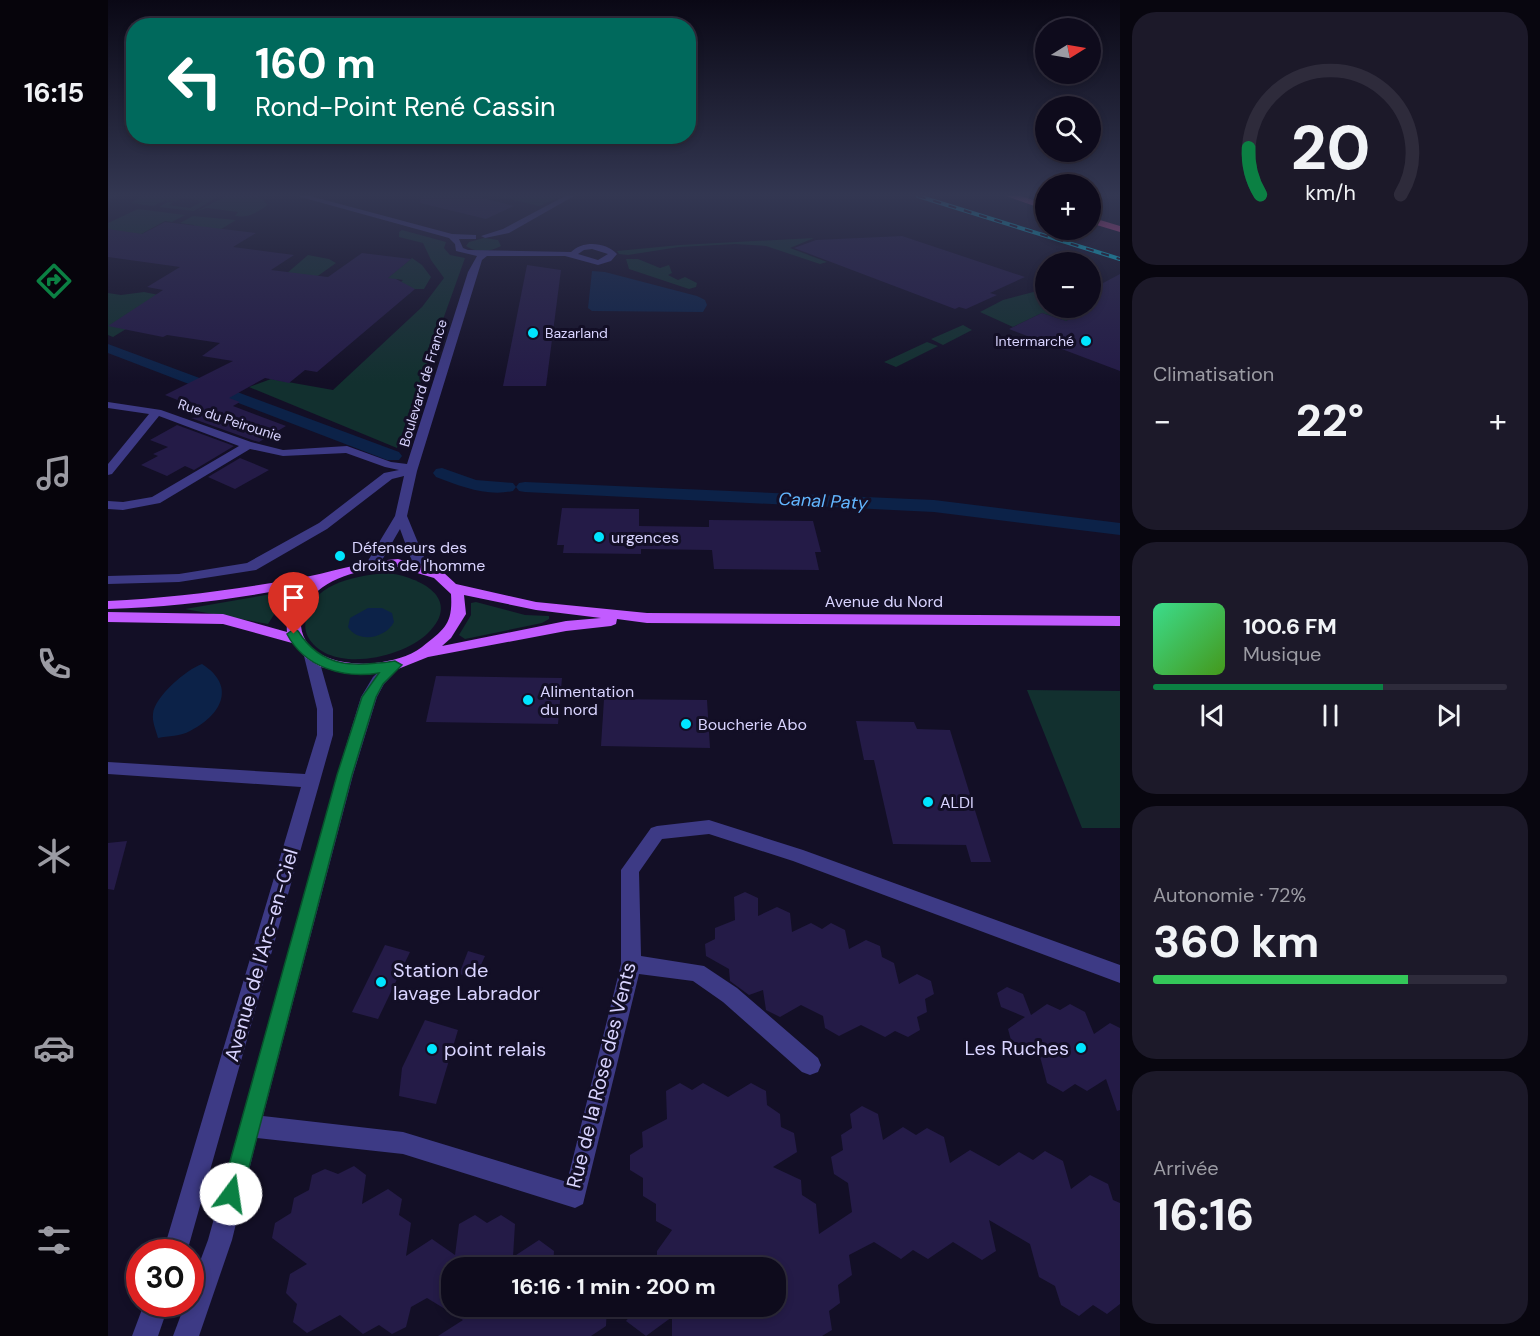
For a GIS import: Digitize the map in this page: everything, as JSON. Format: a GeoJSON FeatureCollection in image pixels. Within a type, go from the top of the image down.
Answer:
{"type":"FeatureCollection","features":[{"type":"Feature","properties":{"kind":"main road"},"geometry":{"type":"LineString","coordinates":[[108,605],[187,601],[236,595],[338,574],[373,564],[398,563],[421,567],[440,575],[454,588],[460,600],[459,615],[441,643],[423,654],[395,665],[372,669],[349,669],[328,664],[311,656],[300,646],[294,634],[293,618],[300,603],[313,589],[338,574]]}},
{"type":"Feature","properties":{"kind":"main road","name":"Avenue du Nord"},"geometry":{"type":"LineString","coordinates":[[454,588],[536,606],[647,618],[1120,621]]}},
{"type":"Feature","properties":{"kind":"main road"},"geometry":{"type":"LineString","coordinates":[[108,617],[223,620],[296,639]]}},
{"type":"Feature","properties":{"kind":"main road","name":"Avenue du Nord"},"geometry":{"type":"LineString","coordinates":[[423,654],[566,626],[647,618]]}},
{"type":"Feature","properties":{"kind":"street","name":"Boulevard de France"},"geometry":{"type":"LineString","coordinates":[[373,564],[401,516],[411,470],[477,258]]}},
{"type":"Feature","properties":{"kind":"street","name":"Rue du Peirounie"},"geometry":{"type":"LineString","coordinates":[[108,405],[157,412],[248,445],[283,453],[347,449],[389,465],[411,470]]}},
{"type":"Feature","properties":{"kind":"street"},"geometry":{"type":"LineString","coordinates":[[108,471],[157,412]]}},
{"type":"Feature","properties":{"kind":"street"},"geometry":{"type":"LineString","coordinates":[[108,505],[123,506],[156,500],[248,445]]}},
{"type":"Feature","properties":{"kind":"street"},"geometry":{"type":"LineString","coordinates":[[108,580],[178,578],[251,567],[323,526],[388,476],[411,470]]}},
{"type":"Feature","properties":{"kind":"street"},"geometry":{"type":"LineString","coordinates":[[401,516],[421,567]]}},
{"type":"Feature","properties":{"kind":"street","name":"Avenue de l'Arc-en-Ciel"},"geometry":{"type":"LineString","coordinates":[[179,1239],[325,735],[325,709],[311,656]]}},
{"type":"Feature","properties":{"kind":"street","name":"Avenue de l'Arc-en-Ciel"},"geometry":{"type":"LineString","coordinates":[[186,1336],[220,1240],[341,786],[369,697],[378,681],[395,665]]}},
{"type":"Feature","properties":{"kind":"street"},"geometry":{"type":"LineString","coordinates":[[108,768],[312,781]]}},
{"type":"Feature","properties":{"kind":"street","name":"Rue de la Rose des Vents"},"geometry":{"type":"LineString","coordinates":[[249,1126],[403,1143],[575,1196],[631,964],[630,870],[657,833],[709,827],[797,855],[1120,974]]}},
{"type":"Feature","properties":{"kind":"street"},"geometry":{"type":"LineString","coordinates":[[631,964],[697,972],[730,995],[810,1065]]}},
{"type":"Feature","properties":{"kind":"street"},"geometry":{"type":"LineString","coordinates":[[145,1336],[152,1317]]}},
{"type":"Feature","properties":{"kind":"green space"},"geometry":{"type":"Polygon","coordinates":[[[304,258],[326,258],[336,263],[305,285],[278,281],[304,258]]]}},
{"type":"Feature","properties":{"kind":"green space"},"geometry":{"type":"Polygon","coordinates":[[[412,258],[422,265],[431,277],[424,289],[414,289],[408,291],[411,293],[408,294],[399,284],[403,280],[396,279],[379,285],[412,258]]]}},
{"type":"Feature","properties":{"kind":"green space"},"geometry":{"type":"Polygon","coordinates":[[[430,258],[465,258],[397,448],[249,387],[271,379],[333,390],[422,307],[444,278],[430,258]]]}},
{"type":"Feature","properties":{"kind":"green space"},"geometry":{"type":"Polygon","coordinates":[[[803,258],[817,258],[827,262],[820,264],[803,258]]]}},
{"type":"Feature","properties":{"kind":"green space"},"geometry":{"type":"Polygon","coordinates":[[[626,259],[638,259],[660,268],[669,265],[672,273],[668,275],[678,280],[685,277],[697,283],[696,287],[689,289],[629,269],[626,259]]]}},
{"type":"Feature","properties":{"kind":"green space"},"geometry":{"type":"Polygon","coordinates":[[[144,292],[159,295],[168,303],[113,337],[108,335],[108,293],[121,295],[144,292]]]}},
{"type":"Feature","properties":{"kind":"green space"},"geometry":{"type":"Polygon","coordinates":[[[1035,292],[1035,316],[1013,327],[980,312],[1003,300],[1035,292]]]}},
{"type":"Feature","properties":{"kind":"green space"},"geometry":{"type":"Polygon","coordinates":[[[963,325],[972,330],[943,345],[931,339],[963,325]]]}},
{"type":"Feature","properties":{"kind":"green space"},"geometry":{"type":"Polygon","coordinates":[[[927,342],[938,346],[896,367],[884,362],[927,342]]]}},
{"type":"Feature","properties":{"kind":"green space"},"geometry":{"type":"Polygon","coordinates":[[[388,573],[412,579],[424,585],[433,591],[439,600],[441,609],[438,621],[428,633],[402,650],[367,659],[333,656],[318,649],[308,637],[305,626],[307,614],[319,594],[329,587],[352,578],[388,573]]]}},
{"type":"Feature","properties":{"kind":"green space"},"geometry":{"type":"Polygon","coordinates":[[[289,591],[268,624],[185,609],[289,591]]]}},
{"type":"Feature","properties":{"kind":"green space"},"geometry":{"type":"Polygon","coordinates":[[[476,602],[525,615],[549,616],[549,619],[542,623],[465,639],[459,635],[471,615],[471,603],[476,602]]]}},
{"type":"Feature","properties":{"kind":"green space"},"geometry":{"type":"Polygon","coordinates":[[[1027,690],[1120,691],[1120,828],[1082,828],[1027,690]]]}},
{"type":"Feature","properties":{"kind":"water"},"geometry":{"type":"Polygon","coordinates":[[[592,271],[605,272],[697,296],[705,300],[707,305],[703,312],[592,311],[588,308],[592,271]]]}},
{"type":"Feature","properties":{"kind":"water"},"geometry":{"type":"Polygon","coordinates":[[[368,608],[382,608],[392,613],[394,622],[390,628],[379,635],[358,636],[348,627],[350,618],[368,608]]]}},
{"type":"Feature","properties":{"kind":"water"},"geometry":{"type":"Polygon","coordinates":[[[202,664],[220,682],[221,701],[201,725],[179,735],[158,738],[153,717],[159,700],[180,678],[202,664]]]}},
{"type":"Feature","properties":{"kind":"building"},"geometry":{"type":"Polygon","coordinates":[[[118,258],[289,258],[271,270],[328,277],[354,258],[406,258],[411,259],[388,278],[396,279],[415,289],[317,372],[305,370],[289,383],[265,378],[229,398],[240,402],[233,406],[286,426],[259,442],[191,418],[201,417],[197,415],[205,411],[165,395],[233,361],[202,356],[220,343],[167,335],[163,337],[108,326],[163,290],[147,287],[180,267],[118,258]]]}},
{"type":"Feature","properties":{"kind":"building"},"geometry":{"type":"Polygon","coordinates":[[[821,258],[969,258],[1025,277],[990,293],[997,295],[966,309],[959,307],[955,309],[821,258]]]}},
{"type":"Feature","properties":{"kind":"building"},"geometry":{"type":"Polygon","coordinates":[[[527,265],[561,270],[546,386],[503,386],[527,265]]]}},
{"type":"Feature","properties":{"kind":"building","name":"Intermarché"},"geometry":{"type":"Polygon","coordinates":[[[1120,274],[1120,371],[1009,329],[1035,316],[1066,321],[1072,318],[1101,318],[1101,284],[1120,274]]]}},
{"type":"Feature","properties":{"kind":"building"},"geometry":{"type":"Polygon","coordinates":[[[177,425],[234,446],[194,470],[185,466],[167,476],[141,465],[158,456],[153,454],[168,447],[150,440],[177,425]]]}},
{"type":"Feature","properties":{"kind":"building"},"geometry":{"type":"Polygon","coordinates":[[[240,458],[269,470],[235,489],[208,477],[240,458]]]}},
{"type":"Feature","properties":{"kind":"building"},"geometry":{"type":"Polygon","coordinates":[[[562,508],[639,509],[639,526],[709,527],[709,520],[813,521],[821,552],[815,552],[819,570],[714,569],[712,550],[641,549],[641,554],[563,553],[564,545],[557,545],[562,508]]]}},
{"type":"Feature","properties":{"kind":"building"},"geometry":{"type":"Polygon","coordinates":[[[436,676],[562,678],[558,724],[426,722],[436,676]]]}},
{"type":"Feature","properties":{"kind":"building"},"geometry":{"type":"Polygon","coordinates":[[[604,699],[707,700],[710,748],[601,746],[604,699]]]}},
{"type":"Feature","properties":{"kind":"building","name":"ALDI"},"geometry":{"type":"Polygon","coordinates":[[[856,721],[914,722],[917,729],[950,730],[991,862],[971,862],[966,845],[893,844],[874,760],[864,760],[856,721]]]}},
{"type":"Feature","properties":{"kind":"building"},"geometry":{"type":"Polygon","coordinates":[[[127,841],[114,890],[108,889],[108,843],[127,841]]]}},
{"type":"Feature","properties":{"kind":"building"},"geometry":{"type":"Polygon","coordinates":[[[745,892],[758,898],[758,916],[777,907],[790,913],[792,932],[811,923],[822,929],[831,923],[845,930],[849,949],[866,940],[880,946],[882,957],[894,963],[899,984],[917,974],[931,981],[934,994],[925,999],[927,1012],[917,1017],[920,1030],[908,1037],[895,1031],[885,1037],[861,1025],[839,1036],[825,1028],[823,1016],[801,1005],[780,1017],[766,1010],[763,990],[749,995],[730,981],[729,969],[706,956],[705,944],[715,939],[715,928],[735,920],[734,897],[745,892]]]}},
{"type":"Feature","properties":{"kind":"building","name":"Station de lavage Labrador"},"geometry":{"type":"Polygon","coordinates":[[[385,945],[410,952],[378,1019],[352,1012],[385,945]]]}},
{"type":"Feature","properties":{"kind":"building"},"geometry":{"type":"Polygon","coordinates":[[[468,951],[485,956],[475,978],[459,974],[468,951]]]}},
{"type":"Feature","properties":{"kind":"building","name":"Les Ruches"},"geometry":{"type":"Polygon","coordinates":[[[1007,987],[1023,994],[1031,1015],[1047,1004],[1060,1010],[1070,1004],[1085,1012],[1094,1034],[1110,1023],[1120,1028],[1120,1110],[1117,1111],[1106,1079],[1087,1091],[1075,1084],[1063,1092],[1047,1083],[1037,1045],[1026,1053],[1012,1044],[1008,1029],[1025,1017],[1001,1007],[997,993],[1007,987]]]}},
{"type":"Feature","properties":{"kind":"building","name":"point relais"},"geometry":{"type":"Polygon","coordinates":[[[425,1020],[458,1030],[436,1104],[399,1096],[402,1068],[425,1020]]]}},
{"type":"Feature","properties":{"kind":"building"},"geometry":{"type":"Polygon","coordinates":[[[680,1083],[692,1090],[703,1083],[728,1097],[751,1083],[766,1091],[767,1105],[780,1114],[781,1127],[794,1133],[797,1152],[773,1167],[801,1180],[802,1195],[816,1204],[819,1234],[852,1212],[848,1183],[834,1174],[831,1157],[843,1150],[841,1135],[852,1128],[850,1114],[862,1106],[878,1114],[883,1140],[903,1127],[916,1135],[927,1128],[944,1137],[950,1163],[970,1150],[999,1166],[1019,1152],[1033,1160],[1045,1151],[1063,1161],[1071,1189],[1090,1175],[1108,1184],[1113,1200],[1120,1203],[1120,1304],[1107,1314],[1093,1305],[1079,1316],[1061,1305],[1055,1286],[1039,1277],[1030,1244],[989,1220],[996,1251],[982,1260],[953,1242],[928,1259],[913,1250],[901,1259],[874,1242],[849,1255],[852,1275],[838,1285],[840,1303],[829,1311],[832,1330],[822,1336],[672,1336],[672,1317],[786,1317],[786,1257],[657,1257],[657,1251],[672,1230],[656,1221],[656,1204],[643,1196],[643,1178],[630,1170],[630,1155],[643,1147],[642,1132],[667,1119],[666,1091],[680,1083]]]}},
{"type":"Feature","properties":{"kind":"building"},"geometry":{"type":"Polygon","coordinates":[[[354,1166],[366,1175],[362,1204],[388,1189],[402,1199],[399,1215],[411,1223],[406,1256],[432,1239],[455,1255],[459,1224],[475,1215],[487,1223],[501,1215],[515,1224],[513,1257],[441,1257],[441,1307],[427,1298],[411,1307],[406,1327],[392,1334],[379,1325],[363,1334],[340,1315],[307,1333],[293,1322],[297,1304],[286,1293],[290,1274],[307,1264],[272,1238],[275,1223],[291,1213],[294,1198],[309,1190],[312,1175],[325,1169],[338,1174],[354,1166]]]}},
{"type":"Feature","properties":{"kind":"building"},"geometry":{"type":"Polygon","coordinates":[[[539,1240],[554,1251],[554,1257],[513,1257],[539,1240]]]}},
{"type":"Feature","properties":{"kind":"building"},"geometry":{"type":"Polygon","coordinates":[[[458,1317],[606,1317],[606,1326],[591,1336],[438,1336],[463,1320],[458,1317]]]}},
{"type":"Feature","properties":{"kind":"building"},"geometry":{"type":"Polygon","coordinates":[[[629,1317],[672,1317],[646,1336],[626,1321],[629,1317]]]}},
{"type":"Feature","properties":{"kind":"waterway"},"geometry":{"type":"LineString","coordinates":[[108,348],[393,456]]}},
{"type":"Feature","properties":{"kind":"waterway","name":"Canal Paty"},"geometry":{"type":"LineString","coordinates":[[442,473],[473,485],[507,487]]}},
{"type":"Feature","properties":{"kind":"waterway","name":"Canal Paty"},"geometry":{"type":"LineString","coordinates":[[525,487],[934,506],[1120,529]]}},
{"type":"Feature","properties":{"kind":"place","name":"Bazarland"},"geometry":{"type":"Point","coordinates":[533,333]}},
{"type":"Feature","properties":{"kind":"place","name":"Intermarché"},"geometry":{"type":"Point","coordinates":[1086,341]}},
{"type":"Feature","properties":{"kind":"place","name":"urgences"},"geometry":{"type":"Point","coordinates":[599,537]}},
{"type":"Feature","properties":{"kind":"place","name":"Défenseurs des droits de l'homme"},"geometry":{"type":"Point","coordinates":[340,556]}},
{"type":"Feature","properties":{"kind":"place","name":"Alimentation du nord"},"geometry":{"type":"Point","coordinates":[528,700]}},
{"type":"Feature","properties":{"kind":"place","name":"Boucherie Abo"},"geometry":{"type":"Point","coordinates":[686,724]}},
{"type":"Feature","properties":{"kind":"place","name":"ALDI"},"geometry":{"type":"Point","coordinates":[928,802]}},
{"type":"Feature","properties":{"kind":"place","name":"Station de lavage Labrador"},"geometry":{"type":"Point","coordinates":[381,982]}},
{"type":"Feature","properties":{"kind":"place","name":"Les Ruches"},"geometry":{"type":"Point","coordinates":[1081,1048]}},
{"type":"Feature","properties":{"kind":"place","name":"point relais"},"geometry":{"type":"Point","coordinates":[432,1049]}},
{"type":"Feature","properties":{"kind":"route"},"geometry":{"type":"LineString","coordinates":[[231,1194],[345,775],[369,697],[378,681],[395,665],[372,669],[349,669],[328,664],[311,656],[300,646],[294,634]]}}]}
